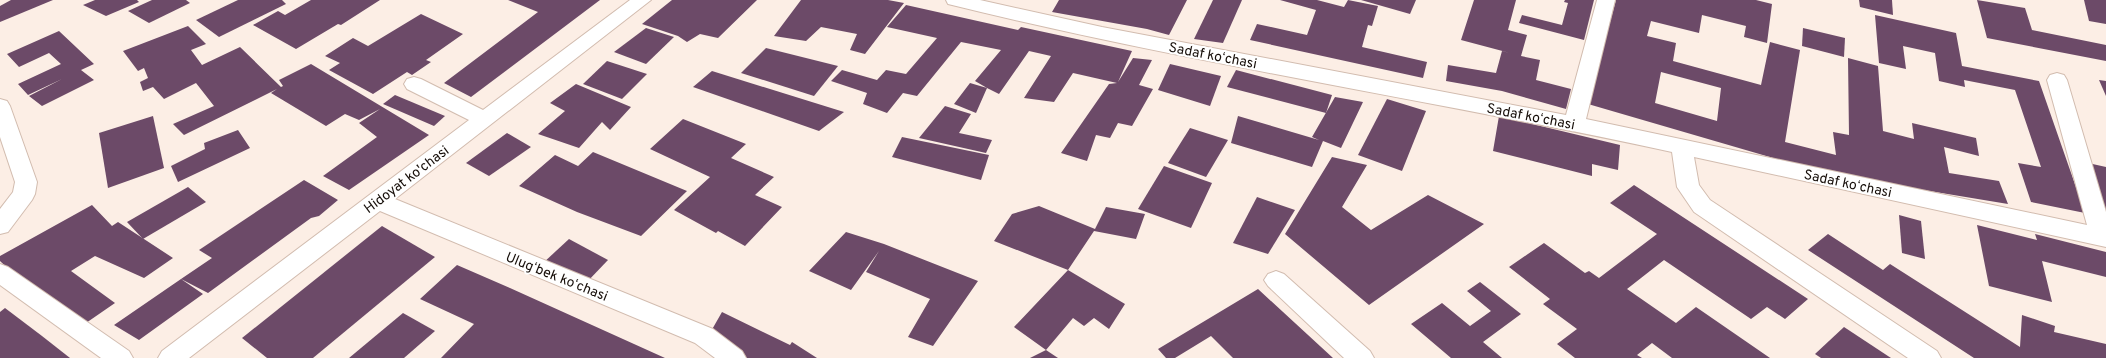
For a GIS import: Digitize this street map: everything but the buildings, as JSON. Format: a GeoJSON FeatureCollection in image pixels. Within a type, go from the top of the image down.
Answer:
{"type":"FeatureCollection","features":[{"type":"Feature","properties":{"kind":"street","name":"Hidoyat ko'chasi"},"geometry":{"type":"LineString","coordinates":[[172,358],[642,0]]}},
{"type":"Feature","properties":{"kind":"street","name":"Sadaf koʻchasi"},"geometry":{"type":"LineString","coordinates":[[956,0],[1102,33],[1574,124],[2104,238]]}},
{"type":"Feature","properties":{"kind":"street"},"geometry":{"type":"LineString","coordinates":[[1574,124],[1606,0]]}},
{"type":"Feature","properties":{"kind":"street"},"geometry":{"type":"LineString","coordinates":[[2057,80],[2104,238]]}},
{"type":"Feature","properties":{"kind":"street"},"geometry":{"type":"LineString","coordinates":[[414,84],[484,119]]}},
{"type":"Feature","properties":{"kind":"street"},"geometry":{"type":"LineString","coordinates":[[0,106],[26,182],[24,194],[0,226]]}},
{"type":"Feature","properties":{"kind":"street"},"geometry":{"type":"LineString","coordinates":[[1682,147],[1688,187],[1702,206],[1928,358]]}},
{"type":"Feature","properties":{"kind":"street","name":"Ulugʻbek koʻchasi"},"geometry":{"type":"LineString","coordinates":[[377,201],[704,336],[717,353]]}},
{"type":"Feature","properties":{"kind":"street"},"geometry":{"type":"LineString","coordinates":[[0,274],[120,358]]}},
{"type":"Feature","properties":{"kind":"street"},"geometry":{"type":"LineString","coordinates":[[1276,280],[1361,358]]}}]}
